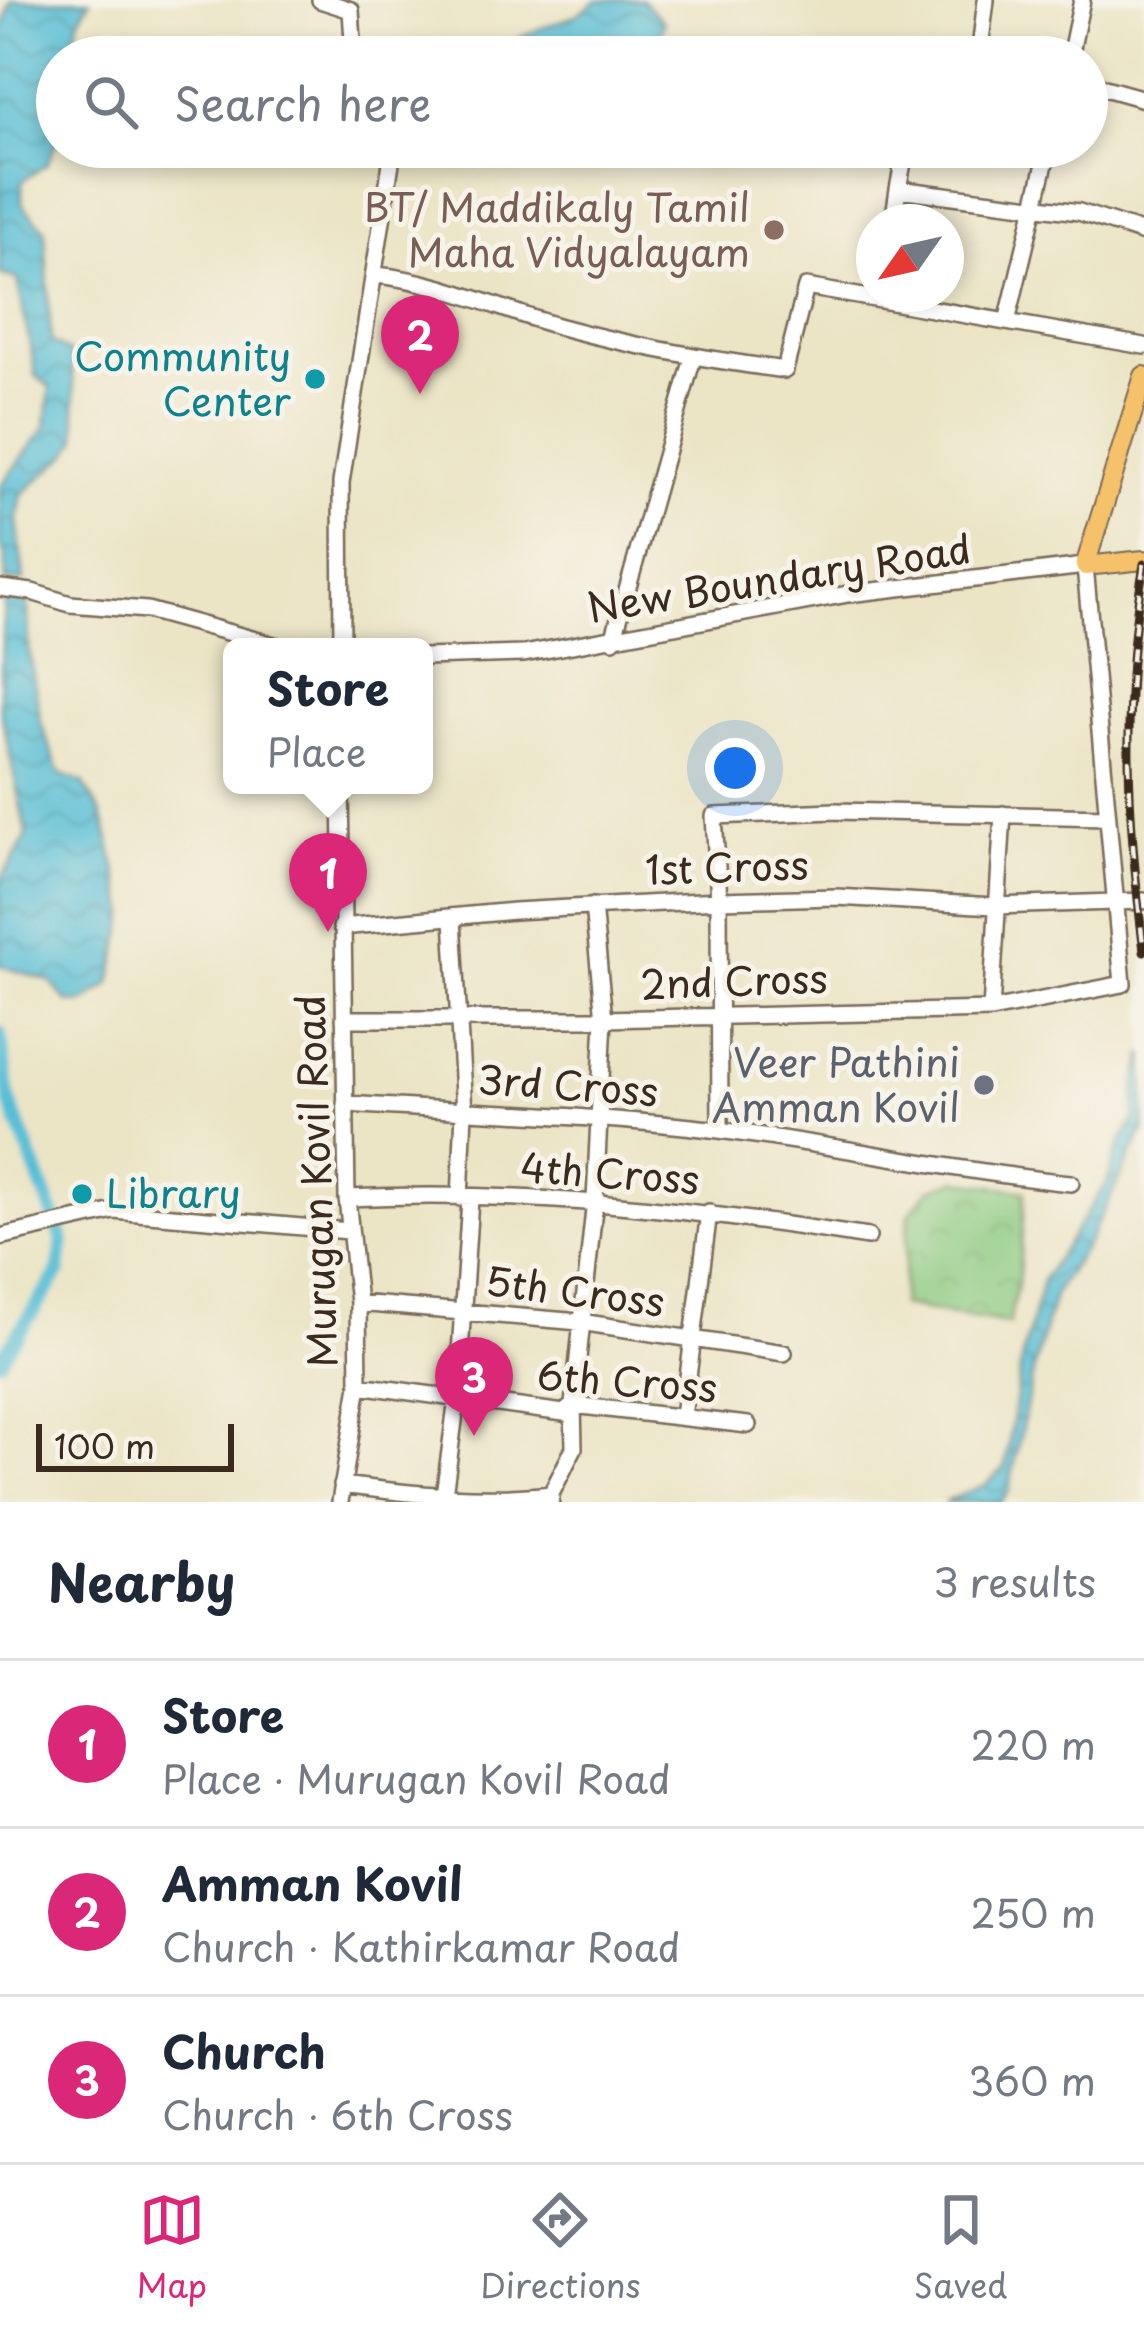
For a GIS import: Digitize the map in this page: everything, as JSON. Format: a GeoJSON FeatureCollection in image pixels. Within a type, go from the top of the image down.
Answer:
{"type":"FeatureCollection","features":[{"type":"Feature","properties":{"kind":"main road"},"geometry":{"type":"LineString","coordinates":[[1084,566],[1144,376]]}},
{"type":"Feature","properties":{"kind":"main road","name":"New Boundary Road"},"geometry":{"type":"LineString","coordinates":[[1084,566],[1144,560]]}},
{"type":"Feature","properties":{"kind":"street"},"geometry":{"type":"LineString","coordinates":[[320,0],[351,10],[353,36]]}},
{"type":"Feature","properties":{"kind":"street"},"geometry":{"type":"LineString","coordinates":[[982,36],[986,0]]}},
{"type":"Feature","properties":{"kind":"street"},"geometry":{"type":"LineString","coordinates":[[1074,36],[1082,0]]}},
{"type":"Feature","properties":{"kind":"street"},"geometry":{"type":"LineString","coordinates":[[1108,89],[1144,99]]}},
{"type":"Feature","properties":{"kind":"street"},"geometry":{"type":"LineString","coordinates":[[342,638],[341,483],[390,168]]}},
{"type":"Feature","properties":{"kind":"street"},"geometry":{"type":"LineString","coordinates":[[895,204],[902,168]]}},
{"type":"Feature","properties":{"kind":"street"},"geometry":{"type":"LineString","coordinates":[[1007,322],[1044,168]]}},
{"type":"Feature","properties":{"kind":"street"},"geometry":{"type":"LineString","coordinates":[[898,189],[1079,212],[1144,233]]}},
{"type":"Feature","properties":{"kind":"street"},"geometry":{"type":"LineString","coordinates":[[376,275],[413,278],[563,328],[693,358],[785,370],[806,287],[856,293]]}},
{"type":"Feature","properties":{"kind":"street"},"geometry":{"type":"LineString","coordinates":[[958,312],[1144,346]]}},
{"type":"Feature","properties":{"kind":"street"},"geometry":{"type":"LineString","coordinates":[[613,640],[693,358]]}},
{"type":"Feature","properties":{"kind":"street"},"geometry":{"type":"LineString","coordinates":[[1084,566],[1118,901]]}},
{"type":"Feature","properties":{"kind":"street","name":"New Boundary Road"},"geometry":{"type":"LineString","coordinates":[[433,657],[524,654],[848,594],[1084,566]]}},
{"type":"Feature","properties":{"kind":"street"},"geometry":{"type":"LineString","coordinates":[[0,588],[70,604],[147,610],[248,638]]}},
{"type":"Feature","properties":{"kind":"street","name":"Murugan Kovil Road"},"geometry":{"type":"LineString","coordinates":[[341,794],[347,1198],[358,1303],[358,1385],[341,1494]]}},
{"type":"Feature","properties":{"kind":"street","name":"1st Cross"},"geometry":{"type":"LineString","coordinates":[[719,900],[714,816],[835,811],[1108,817]]}},
{"type":"Feature","properties":{"kind":"street"},"geometry":{"type":"LineString","coordinates":[[991,1010],[1003,814]]}},
{"type":"Feature","properties":{"kind":"street","name":"1st Cross"},"geometry":{"type":"LineString","coordinates":[[340,927],[719,900],[836,897],[995,906],[1144,901]]}},
{"type":"Feature","properties":{"kind":"street"},"geometry":{"type":"LineString","coordinates":[[719,900],[720,1130]]}},
{"type":"Feature","properties":{"kind":"street","name":"2nd Cross"},"geometry":{"type":"LineString","coordinates":[[344,1019],[604,1019],[991,1010],[1123,984],[1118,901]]}},
{"type":"Feature","properties":{"kind":"street"},"geometry":{"type":"LineString","coordinates":[[341,1494],[551,1498],[574,1448],[573,1405],[595,1200],[604,1019],[593,906]]}},
{"type":"Feature","properties":{"kind":"street"},"geometry":{"type":"LineString","coordinates":[[443,1499],[458,1399],[465,1199],[462,1019],[454,919]]}},
{"type":"Feature","properties":{"kind":"street","name":"3rd Cross"},"geometry":{"type":"LineString","coordinates":[[345,1104],[598,1117],[720,1130],[967,1173],[1071,1183]]}},
{"type":"Feature","properties":{"kind":"street","name":"4th Cross"},"geometry":{"type":"LineString","coordinates":[[347,1198],[423,1194],[595,1200],[868,1237]]}},
{"type":"Feature","properties":{"kind":"street"},"geometry":{"type":"LineString","coordinates":[[0,1237],[114,1211],[349,1231]]}},
{"type":"Feature","properties":{"kind":"street"},"geometry":{"type":"LineString","coordinates":[[683,1416],[709,1212]]}},
{"type":"Feature","properties":{"kind":"street","name":"5th Cross"},"geometry":{"type":"LineString","coordinates":[[358,1303],[580,1322],[784,1353]]}},
{"type":"Feature","properties":{"kind":"street","name":"6th Cross"},"geometry":{"type":"LineString","coordinates":[[358,1385],[564,1413],[573,1405],[748,1425]]}},
{"type":"Feature","properties":{"kind":"green space"},"geometry":{"type":"Polygon","coordinates":[[[957,1180],[1025,1191],[1019,1275],[1009,1324],[901,1306],[909,1214],[930,1189],[957,1180]]]}},
{"type":"Feature","properties":{"kind":"water"},"geometry":{"type":"Polygon","coordinates":[[[11,0],[90,0],[74,36],[36,36],[36,168],[41,168],[22,181],[22,204],[45,229],[51,342],[71,353],[78,439],[68,454],[22,494],[17,520],[24,581],[6,581],[0,544],[0,486],[46,427],[50,387],[36,376],[17,279],[0,274],[0,40],[11,0]]]}},
{"type":"Feature","properties":{"kind":"water"},"geometry":{"type":"Polygon","coordinates":[[[597,0],[642,0],[664,22],[660,36],[524,36],[597,0]]]}},
{"type":"Feature","properties":{"kind":"water"},"geometry":{"type":"Polygon","coordinates":[[[4,600],[28,603],[29,651],[41,723],[60,774],[83,783],[102,815],[127,914],[111,983],[83,1003],[68,1002],[50,981],[0,966],[0,881],[27,836],[0,707],[4,600]]]}},
{"type":"Feature","properties":{"kind":"water"},"geometry":{"type":"Polygon","coordinates":[[[1144,1054],[1144,1130],[1088,1242],[1055,1293],[1035,1363],[1009,1491],[1001,1502],[944,1502],[985,1485],[1005,1468],[1022,1357],[1043,1279],[1107,1183],[1135,1118],[1136,1084],[1144,1054]]]}},
{"type":"Feature","properties":{"kind":"waterway"},"geometry":{"type":"LineString","coordinates":[[0,1033],[9,1099],[63,1241],[58,1274],[0,1360]]}},
{"type":"Feature","properties":{"kind":"railway"},"geometry":{"type":"LineString","coordinates":[[1144,564],[1129,710],[1134,853],[1144,951]]}},
{"type":"Feature","properties":{"kind":"place","name":"BT/ Maddikaly Tamil Maha Vidyalayam"},"geometry":{"type":"Point","coordinates":[774,230]}},
{"type":"Feature","properties":{"kind":"place","name":"Community Center"},"geometry":{"type":"Point","coordinates":[315,379]}},
{"type":"Feature","properties":{"kind":"place","name":"Amman Kovil"},"geometry":{"type":"Point","coordinates":[420,394]}},
{"type":"Feature","properties":{"kind":"place","name":"Store"},"geometry":{"type":"Point","coordinates":[328,932]}},
{"type":"Feature","properties":{"kind":"place","name":"Veer Pathini Amman Kovil"},"geometry":{"type":"Point","coordinates":[984,1085]}},
{"type":"Feature","properties":{"kind":"place","name":"Library"},"geometry":{"type":"Point","coordinates":[82,1194]}},
{"type":"Feature","properties":{"kind":"place","name":"Church"},"geometry":{"type":"Point","coordinates":[474,1436]}}]}
